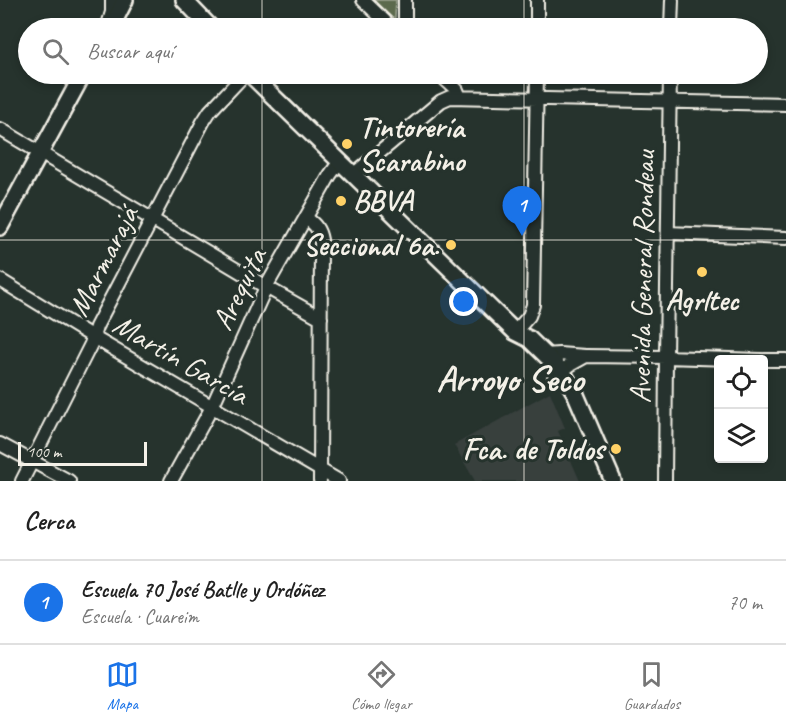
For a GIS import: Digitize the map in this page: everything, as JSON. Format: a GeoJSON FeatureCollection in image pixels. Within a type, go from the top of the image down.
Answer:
{"type":"FeatureCollection","features":[{"type":"Feature","properties":{"kind":"main road"},"geometry":{"type":"LineString","coordinates":[[116,18],[125,0]]}},
{"type":"Feature","properties":{"kind":"main road"},"geometry":{"type":"LineString","coordinates":[[172,0],[186,18]]}},
{"type":"Feature","properties":{"kind":"main road"},"geometry":{"type":"LineString","coordinates":[[184,0],[201,18]]}},
{"type":"Feature","properties":{"kind":"main road"},"geometry":{"type":"LineString","coordinates":[[0,227],[77,84]]}},
{"type":"Feature","properties":{"kind":"main road"},"geometry":{"type":"LineString","coordinates":[[258,84],[354,174],[514,332],[522,346],[558,375],[602,481]]}},
{"type":"Feature","properties":{"kind":"main road"},"geometry":{"type":"LineString","coordinates":[[514,332],[529,339],[545,355],[558,375],[576,395],[613,481]]}},
{"type":"Feature","properties":{"kind":"street"},"geometry":{"type":"LineString","coordinates":[[110,18],[112,0]]}},
{"type":"Feature","properties":{"kind":"street"},"geometry":{"type":"LineString","coordinates":[[363,0],[382,18]]}},
{"type":"Feature","properties":{"kind":"street"},"geometry":{"type":"LineString","coordinates":[[405,0],[405,18]]}},
{"type":"Feature","properties":{"kind":"street"},"geometry":{"type":"LineString","coordinates":[[537,0],[537,18]]}},
{"type":"Feature","properties":{"kind":"street"},"geometry":{"type":"LineString","coordinates":[[671,18],[672,0]]}},
{"type":"Feature","properties":{"kind":"street","name":"Marmarajá"},"geometry":{"type":"LineString","coordinates":[[22,481],[91,344],[96,327],[210,111],[237,84]]}},
{"type":"Feature","properties":{"kind":"street"},"geometry":{"type":"LineString","coordinates":[[450,84],[459,97]]}},
{"type":"Feature","properties":{"kind":"street"},"geometry":{"type":"LineString","coordinates":[[514,332],[530,315],[533,305],[537,84]]}},
{"type":"Feature","properties":{"kind":"street","name":"Avenida General Rondeau"},"geometry":{"type":"LineString","coordinates":[[665,481],[670,84]]}},
{"type":"Feature","properties":{"kind":"street"},"geometry":{"type":"LineString","coordinates":[[354,174],[441,101],[450,97],[786,104]]}},
{"type":"Feature","properties":{"kind":"street"},"geometry":{"type":"LineString","coordinates":[[0,129],[321,318]]}},
{"type":"Feature","properties":{"kind":"street","name":"Arequita"},"geometry":{"type":"LineString","coordinates":[[171,481],[212,407],[266,287],[340,161]]}},
{"type":"Feature","properties":{"kind":"street"},"geometry":{"type":"LineString","coordinates":[[306,218],[319,231],[321,240],[320,475]]}},
{"type":"Feature","properties":{"kind":"street"},"geometry":{"type":"LineString","coordinates":[[668,233],[786,238]]}},
{"type":"Feature","properties":{"kind":"street","name":"Martín García"},"geometry":{"type":"LineString","coordinates":[[0,280],[212,407],[320,475],[339,481]]}},
{"type":"Feature","properties":{"kind":"street"},"geometry":{"type":"LineString","coordinates":[[545,355],[714,358]]}},
{"type":"Feature","properties":{"kind":"street"},"geometry":{"type":"LineString","coordinates":[[558,375],[578,359],[586,356]]}},
{"type":"Feature","properties":{"kind":"street"},"geometry":{"type":"LineString","coordinates":[[768,360],[786,360]]}},
{"type":"Feature","properties":{"kind":"street"},"geometry":{"type":"LineString","coordinates":[[0,444],[69,481]]}},
{"type":"Feature","properties":{"kind":"shaded area"},"geometry":{"type":"Polygon","coordinates":[[[550,392],[565,428],[558,431],[580,481],[475,481],[454,445],[550,392]]]}},
{"type":"Feature","properties":{"kind":"green space"},"geometry":{"type":"Polygon","coordinates":[[[370,0],[396,0],[395,18],[390,18],[370,0]]]}},
{"type":"Feature","properties":{"kind":"place","name":"Tintorería Scarabino"},"geometry":{"type":"Point","coordinates":[347,144]}},
{"type":"Feature","properties":{"kind":"place","name":"BBVA"},"geometry":{"type":"Point","coordinates":[341,201]}},
{"type":"Feature","properties":{"kind":"place","name":"Escuela 70 José Batlle y Ordóñez"},"geometry":{"type":"Point","coordinates":[522,236]}},
{"type":"Feature","properties":{"kind":"place","name":"Seccional 6a."},"geometry":{"type":"Point","coordinates":[451,245]}},
{"type":"Feature","properties":{"kind":"place","name":"Agrltec"},"geometry":{"type":"Point","coordinates":[702,272]}},
{"type":"Feature","properties":{"kind":"place","name":"Fca. de Toldos"},"geometry":{"type":"Point","coordinates":[616,449]}},
{"type":"Feature","properties":{"kind":"district","name":"Arroyo Seco"},"geometry":{"type":"Point","coordinates":[510,379]}}]}
